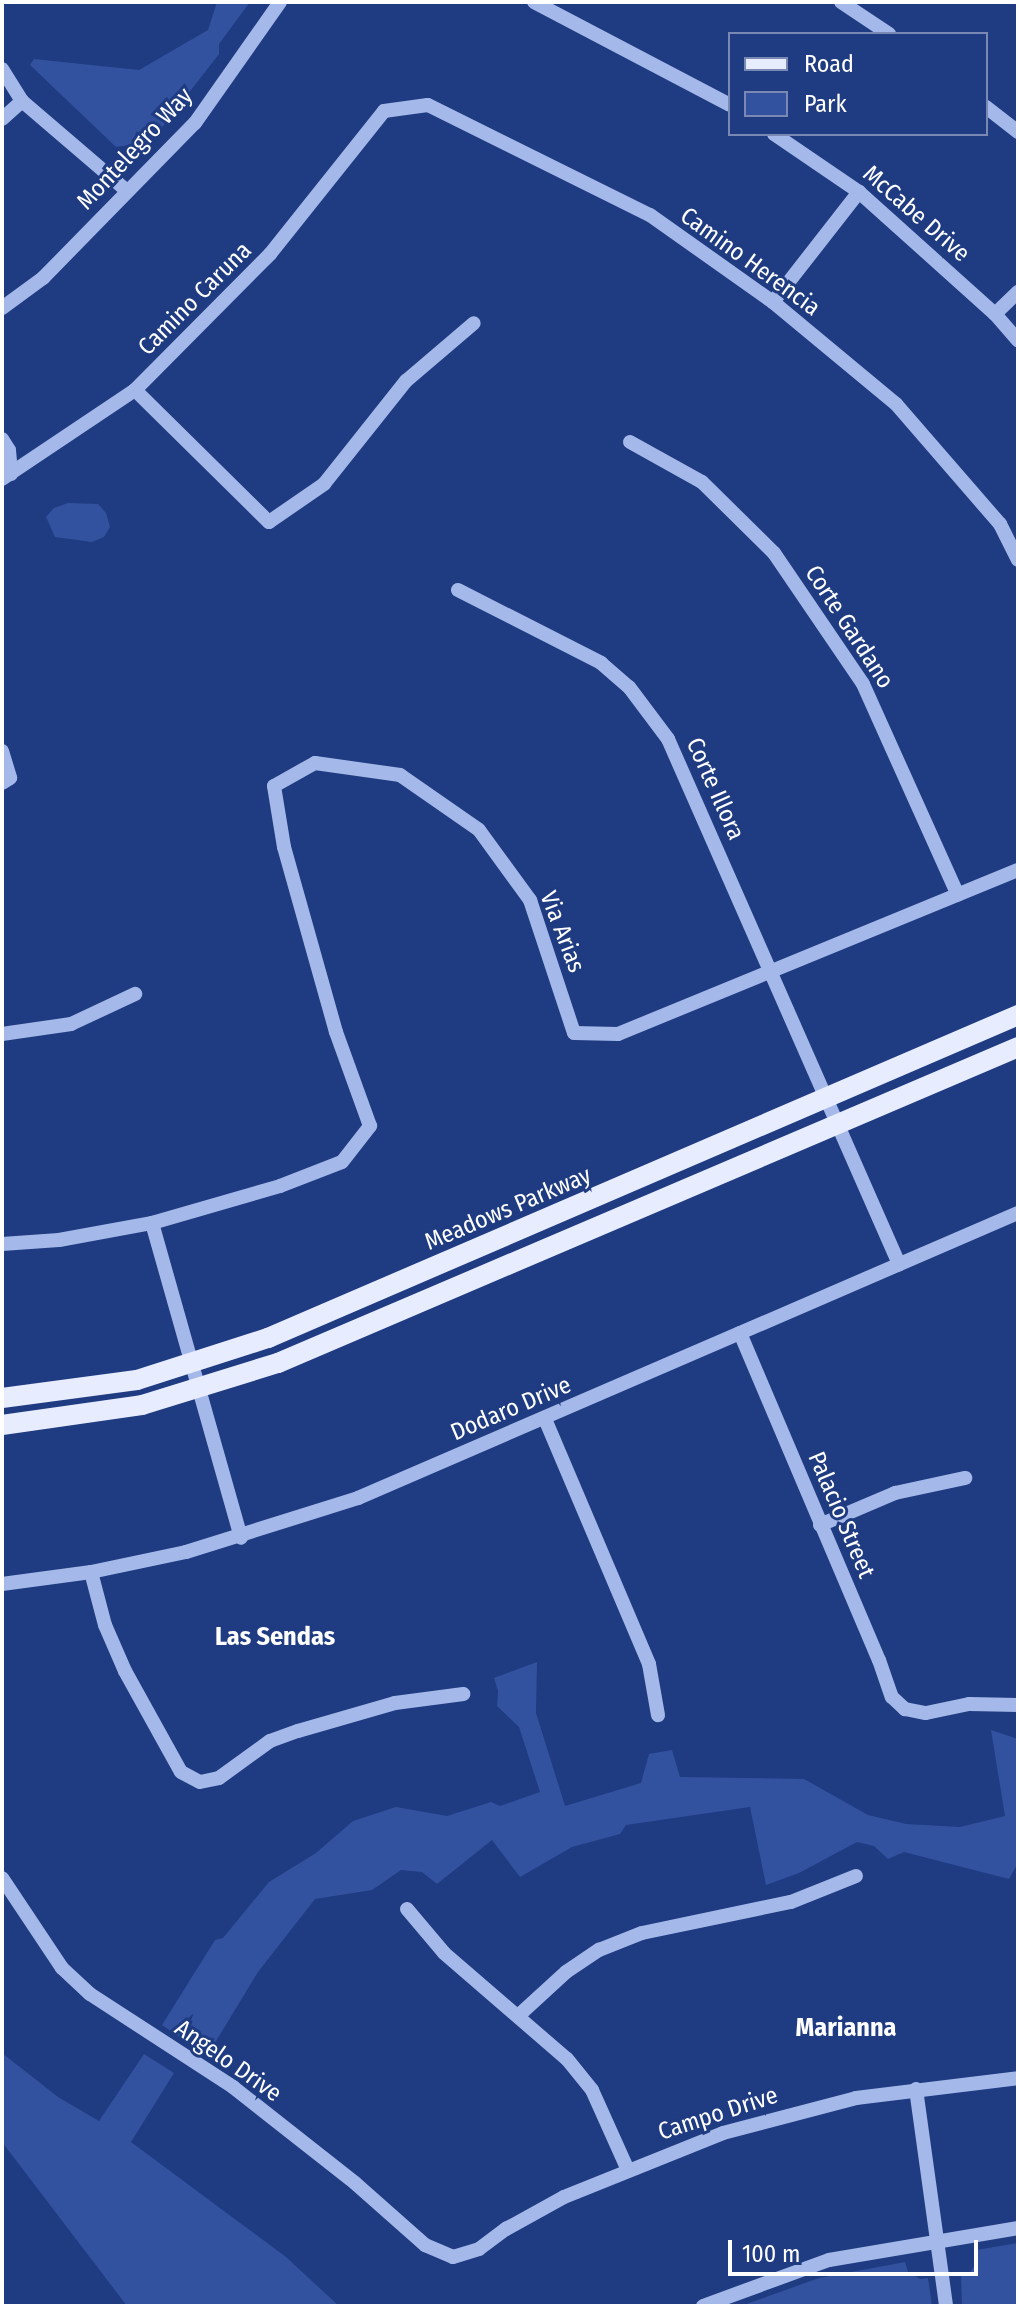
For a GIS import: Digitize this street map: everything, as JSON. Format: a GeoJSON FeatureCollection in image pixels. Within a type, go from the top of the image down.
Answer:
{"type":"FeatureCollection","features":[{"type":"Feature","properties":{"kind":"main road","name":"Meadows Parkway"},"geometry":{"type":"LineString","coordinates":[[2,1398],[137,1380],[194,1364],[372,1296],[1018,1015]]}},
{"type":"Feature","properties":{"kind":"main road"},"geometry":{"type":"LineString","coordinates":[[2,1425],[142,1405],[278,1363],[383,1321],[1018,1047]]}},
{"type":"Feature","properties":{"kind":"street","name":"Montelegro Way"},"geometry":{"type":"LineString","coordinates":[[2,308],[43,278],[195,123],[280,2]]}},
{"type":"Feature","properties":{"kind":"street"},"geometry":{"type":"LineString","coordinates":[[534,2],[728,104]]}},
{"type":"Feature","properties":{"kind":"street"},"geometry":{"type":"LineString","coordinates":[[841,2],[886,32]]}},
{"type":"Feature","properties":{"kind":"street"},"geometry":{"type":"LineString","coordinates":[[2,69],[22,101],[127,191]]}},
{"type":"Feature","properties":{"kind":"street"},"geometry":{"type":"LineString","coordinates":[[2,119],[22,101]]}},
{"type":"Feature","properties":{"kind":"street","name":"Camino Herencia"},"geometry":{"type":"LineString","coordinates":[[384,111],[428,105],[650,215],[773,302],[896,404],[1000,524],[1018,560]]}},
{"type":"Feature","properties":{"kind":"street"},"geometry":{"type":"LineString","coordinates":[[988,109],[1018,132]]}},
{"type":"Feature","properties":{"kind":"street","name":"Camino Caruna"},"geometry":{"type":"LineString","coordinates":[[5,474],[135,390],[270,254],[384,111]]}},
{"type":"Feature","properties":{"kind":"street","name":"McCabe Drive"},"geometry":{"type":"LineString","coordinates":[[777,136],[859,192],[995,314],[1018,340]]}},
{"type":"Feature","properties":{"kind":"street"},"geometry":{"type":"LineString","coordinates":[[773,302],[859,192]]}},
{"type":"Feature","properties":{"kind":"street"},"geometry":{"type":"LineString","coordinates":[[995,314],[1018,292]]}},
{"type":"Feature","properties":{"kind":"street"},"geometry":{"type":"LineString","coordinates":[[135,390],[269,522],[324,484],[406,381],[474,323]]}},
{"type":"Feature","properties":{"kind":"street"},"geometry":{"type":"LineString","coordinates":[[2,439],[9,450],[5,474]]}},
{"type":"Feature","properties":{"kind":"street","name":"Corte Gardano"},"geometry":{"type":"LineString","coordinates":[[630,442],[702,482],[774,553],[863,684],[958,895]]}},
{"type":"Feature","properties":{"kind":"street","name":"Corte Illora"},"geometry":{"type":"LineString","coordinates":[[458,590],[601,663],[629,687],[668,739],[772,973],[824,1100],[899,1264]]}},
{"type":"Feature","properties":{"kind":"street"},"geometry":{"type":"LineString","coordinates":[[2,751],[10,778],[2,783]]}},
{"type":"Feature","properties":{"kind":"street","name":"Via Arias"},"geometry":{"type":"LineString","coordinates":[[152,1223],[280,1186],[342,1162],[370,1126],[336,1032],[284,847],[274,786],[315,763],[400,775],[479,830],[530,900],[574,1033],[618,1034],[772,973]]}},
{"type":"Feature","properties":{"kind":"street"},"geometry":{"type":"LineString","coordinates":[[772,973],[1018,870]]}},
{"type":"Feature","properties":{"kind":"street"},"geometry":{"type":"LineString","coordinates":[[2,1034],[71,1024],[135,994]]}},
{"type":"Feature","properties":{"kind":"street","name":"Dodaro Drive"},"geometry":{"type":"LineString","coordinates":[[2,1584],[91,1572],[241,1538],[358,1498],[1018,1213]]}},
{"type":"Feature","properties":{"kind":"street"},"geometry":{"type":"LineString","coordinates":[[2,1244],[59,1240],[152,1223],[241,1538]]}},
{"type":"Feature","properties":{"kind":"street","name":"Palacio Street"},"geometry":{"type":"LineString","coordinates":[[740,1333],[892,1697],[905,1709],[926,1713],[969,1704],[1018,1705]]}},
{"type":"Feature","properties":{"kind":"street"},"geometry":{"type":"LineString","coordinates":[[545,1419],[649,1664],[658,1715]]}},
{"type":"Feature","properties":{"kind":"street"},"geometry":{"type":"LineString","coordinates":[[820,1525],[895,1493],[965,1478]]}},
{"type":"Feature","properties":{"kind":"street"},"geometry":{"type":"LineString","coordinates":[[91,1572],[105,1625],[125,1671],[181,1772],[200,1782],[219,1778],[270,1741],[298,1731],[395,1703],[463,1694]]}},
{"type":"Feature","properties":{"kind":"street"},"geometry":{"type":"LineString","coordinates":[[518,2016],[566,1972],[599,1950],[642,1933],[791,1902],[856,1876]]}},
{"type":"Feature","properties":{"kind":"street","name":"Angelo Drive"},"geometry":{"type":"LineString","coordinates":[[2,1878],[62,1968],[90,1994],[233,2087],[355,2183],[425,2245],[453,2257]]}},
{"type":"Feature","properties":{"kind":"street"},"geometry":{"type":"LineString","coordinates":[[407,1909],[444,1953],[567,2059],[592,2090],[627,2168]]}},
{"type":"Feature","properties":{"kind":"street","name":"Campo Drive"},"geometry":{"type":"LineString","coordinates":[[453,2257],[479,2249],[529,2216],[627,2168],[723,2133],[794,2112],[916,2089],[1018,2078]]}},
{"type":"Feature","properties":{"kind":"street"},"geometry":{"type":"LineString","coordinates":[[916,2089],[946,2306]]}},
{"type":"Feature","properties":{"kind":"street"},"geometry":{"type":"LineString","coordinates":[[703,2306],[829,2260],[937,2239],[1018,2228]]}},
{"type":"Feature","properties":{"kind":"green space"},"geometry":{"type":"Polygon","coordinates":[[[217,2],[250,2],[219,44],[219,54],[153,139],[146,134],[138,144],[116,147],[30,65],[34,59],[139,70],[208,30],[217,2]]]}},
{"type":"Feature","properties":{"kind":"green space"},"geometry":{"type":"Polygon","coordinates":[[[68,503],[98,504],[106,513],[110,527],[104,537],[92,542],[55,537],[46,517],[54,508],[68,503]]]}},
{"type":"Feature","properties":{"kind":"green space"},"geometry":{"type":"Polygon","coordinates":[[[537,1662],[536,1713],[565,1806],[641,1783],[649,1754],[672,1750],[680,1777],[804,1779],[868,1815],[906,1824],[960,1827],[1005,1816],[991,1730],[1018,1739],[1018,1863],[1009,1879],[904,1852],[888,1859],[874,1846],[857,1842],[799,1873],[766,1885],[750,1807],[626,1825],[620,1834],[572,1847],[520,1877],[492,1840],[437,1884],[422,1872],[401,1870],[372,1890],[315,1899],[258,1972],[207,2056],[162,2025],[215,1940],[223,1938],[269,1882],[316,1853],[353,1821],[396,1807],[447,1816],[491,1802],[500,1806],[540,1792],[519,1727],[497,1706],[498,1691],[494,1678],[537,1662]]]}},
{"type":"Feature","properties":{"kind":"green space"},"geometry":{"type":"Polygon","coordinates":[[[2,2053],[58,2097],[99,2121],[144,2054],[174,2073],[131,2142],[286,2257],[339,2306],[127,2306],[2,2142],[2,2053]]]}},
{"type":"Feature","properties":{"kind":"green space"},"geometry":{"type":"Polygon","coordinates":[[[1018,2243],[1018,2306],[962,2306],[961,2275],[970,2273],[977,2261],[976,2250],[1018,2243]]]}},
{"type":"Feature","properties":{"kind":"green space"},"geometry":{"type":"Polygon","coordinates":[[[905,2262],[908,2272],[920,2279],[928,2278],[932,2306],[741,2306],[819,2278],[905,2262]]]}},
{"type":"Feature","properties":{"kind":"district","name":"Las Sendas"},"geometry":{"type":"Point","coordinates":[275,1637]}},
{"type":"Feature","properties":{"kind":"district","name":"Marianna"},"geometry":{"type":"Point","coordinates":[846,2028]}}]}
